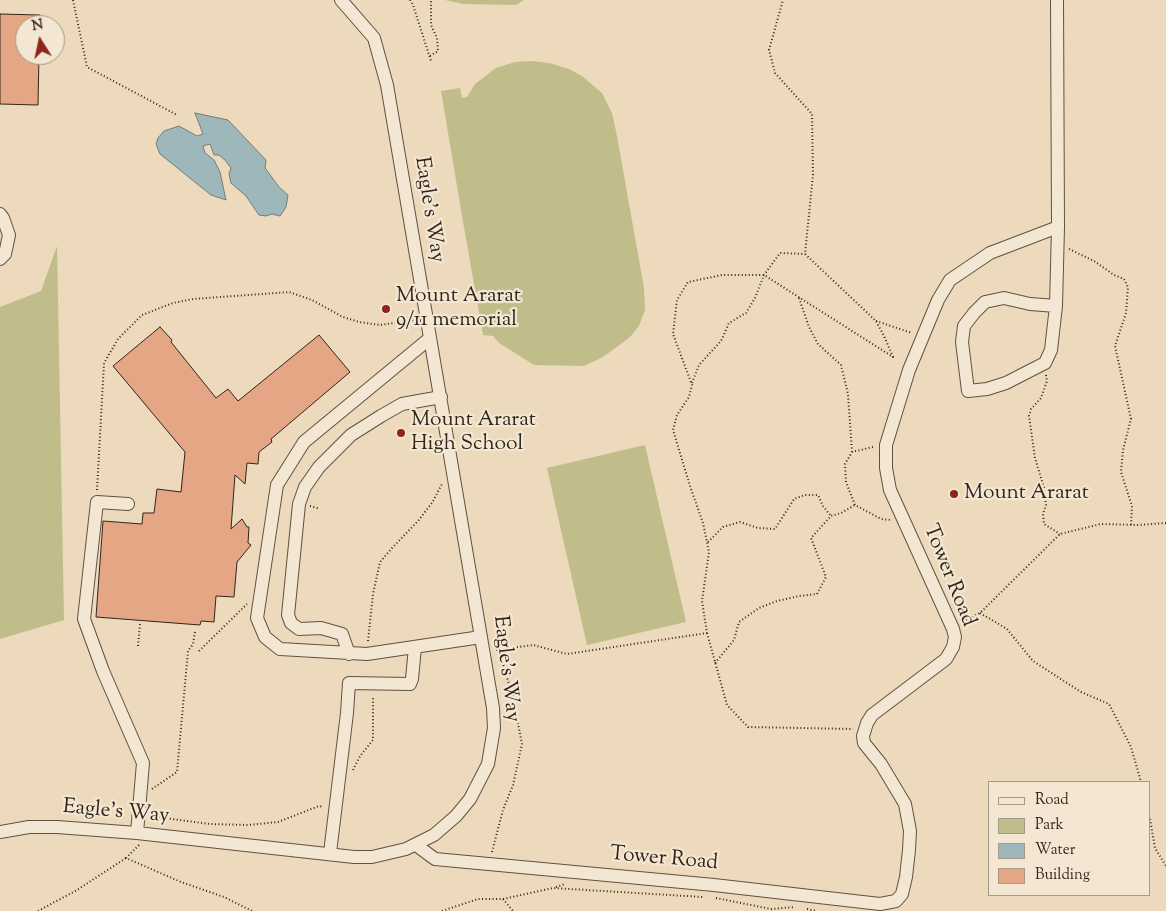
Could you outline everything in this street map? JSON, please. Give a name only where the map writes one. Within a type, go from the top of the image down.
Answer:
[{"type":"street","name":"Eagle's Way","points":[[0,832],[22,828],[57,827],[142,828],[354,857],[372,857],[390,854],[416,845],[434,835],[456,816],[470,799],[488,764],[494,728],[493,708],[387,85],[374,38],[341,0]]},
{"type":"street","points":[[1056,0],[1058,244],[1056,306],[1051,350],[1045,363],[1006,383],[987,389],[968,391],[962,342],[964,326],[974,312],[986,302],[1004,298],[1030,304],[1056,306]]},
{"type":"street","points":[[0,214],[9,235],[5,254],[0,259]]},
{"type":"street","name":"Tower Road","points":[[416,845],[436,859],[714,884],[880,904],[896,901],[902,894],[909,850],[910,831],[905,804],[881,764],[864,743],[863,736],[872,715],[946,658],[953,647],[954,637],[953,629],[890,490],[885,458],[886,445],[909,370],[938,300],[950,280],[990,253],[1058,227]]},
{"type":"street","points":[[429,339],[304,442],[277,485],[257,618],[265,637],[280,649],[367,654],[482,637]]},
{"type":"street","points":[[349,654],[342,634],[321,628],[299,628],[291,623],[288,614],[299,504],[305,487],[319,467],[351,435],[402,404],[441,397]]},
{"type":"street","points":[[128,504],[97,502],[84,619],[103,671],[143,763],[142,828]]},
{"type":"street","points":[[330,853],[348,713],[349,683],[410,684],[415,647]]},
{"type":"path","points":[[73,0],[87,67],[177,115]]},
{"type":"path","points":[[410,0],[431,61]]},
{"type":"path","points":[[430,56],[438,51],[437,38],[431,25],[432,0]]},
{"type":"path","points":[[783,0],[769,50],[775,73],[812,114],[812,175],[805,254]]},
{"type":"path","points":[[1058,244],[1094,261],[1114,275],[1124,279],[1128,288],[1126,313],[1115,346],[1132,419],[1123,450],[1121,472],[1132,506],[1131,525]]},
{"type":"path","points":[[692,385],[673,334],[677,300],[688,282],[722,275],[764,276],[893,357],[884,336],[876,321],[805,254],[780,253],[764,276],[755,298],[746,312],[729,323],[721,341],[700,365],[689,397],[677,415],[673,430],[703,523],[707,543],[708,552],[702,601],[707,633],[727,705],[748,727],[865,730]]},
{"type":"path","points":[[97,502],[98,441],[104,363],[118,339],[142,314],[172,303],[193,299],[289,292],[312,300],[343,317],[358,322],[380,325],[415,320]]},
{"type":"path","points":[[799,298],[809,327],[818,344],[841,365],[848,394],[852,452],[845,464],[846,482],[855,505],[881,519],[904,521]]},
{"type":"path","points":[[876,321],[923,336]]},
{"type":"path","points":[[1045,363],[1047,381],[1041,398],[1031,409],[1029,416],[1035,458],[1044,488],[1046,505],[1043,514],[1044,524],[1060,534]]},
{"type":"path","points":[[852,452],[868,447],[886,445]]},
{"type":"path","points":[[367,654],[373,594],[380,562],[428,509],[445,479]]},
{"type":"path","points":[[707,543],[723,527],[740,522],[758,528],[775,529],[794,499],[805,494],[818,495],[822,506],[831,516]]},
{"type":"path","points":[[715,663],[734,640],[739,622],[759,608],[778,601],[817,594],[826,577],[811,538],[831,516],[855,505]]},
{"type":"path","points":[[953,629],[980,613],[1060,534],[1101,524],[1166,523]]},
{"type":"path","points":[[199,651],[251,600]]},
{"type":"path","points":[[980,613],[1007,629],[1033,662],[1081,692],[1109,704],[1131,747],[1141,781]]},
{"type":"path","points":[[138,646],[140,624]]},
{"type":"path","points":[[151,790],[178,772],[188,651],[193,644],[195,632]]},
{"type":"path","points":[[484,652],[533,645],[567,654],[707,633]]},
{"type":"path","points":[[489,864],[503,810],[513,785],[522,744],[513,698],[499,650]]},
{"type":"path","points":[[352,772],[360,756],[373,740],[374,684]]},
{"type":"path","points":[[38,911],[77,890],[126,858],[142,841],[142,828],[147,816],[210,824],[248,825],[278,822],[319,806],[335,808]]},
{"type":"path","points":[[1151,825],[1155,848],[1166,866]]},
{"type":"path","points":[[126,858],[181,882],[224,897],[252,911]]},
{"type":"path","points":[[442,911],[478,899],[503,899],[553,888],[704,897]]},
{"type":"path","points":[[713,898],[771,909],[798,907]]},
{"type":"path","points":[[503,899],[513,911]]},
{"type":"path","points":[[806,909],[817,911]]},
{"type":"green space","points":[[445,0],[524,0],[516,5],[463,4]]},
{"type":"green space","points":[[515,62],[549,63],[569,69],[582,76],[602,93],[612,113],[644,288],[645,310],[639,326],[630,337],[603,357],[584,366],[534,365],[499,343],[493,336],[483,335],[462,216],[441,91],[460,88],[462,98],[467,97],[475,84],[496,68]]},
{"type":"green space","points":[[57,246],[64,620],[0,639],[0,307],[41,291]]},
{"type":"green space","points":[[645,445],[686,622],[587,645],[547,468]]},
{"type":"water","points":[[195,113],[228,120],[266,160],[265,168],[279,187],[288,195],[286,207],[280,216],[272,214],[266,216],[259,215],[246,196],[231,183],[229,174],[231,168],[219,155],[214,155],[210,144],[203,146],[205,153],[214,160],[220,172],[226,200],[211,195],[160,154],[156,144],[164,131],[179,126],[197,136],[203,134]]},
{"type":"building","points":[[0,14],[40,15],[15,15],[15,65],[39,65],[38,105],[0,104]]},
{"type":"building","points":[[160,327],[216,398],[228,389],[238,401],[319,335],[350,372],[271,439],[272,442],[259,452],[258,464],[247,463],[245,484],[235,475],[231,529],[242,519],[247,527],[249,527],[248,543],[251,545],[237,562],[234,597],[216,596],[214,622],[201,621],[200,625],[96,617],[103,521],[142,524],[143,513],[154,513],[157,489],[181,492],[185,452],[113,366]]},
{"type":"place","name":"Mount Ararat 9/11 memorial","points":[[386,309]]},
{"type":"place","name":"Mount Ararat High School","points":[[401,433]]},
{"type":"place","name":"Mount Ararat","points":[[954,494]]}]
